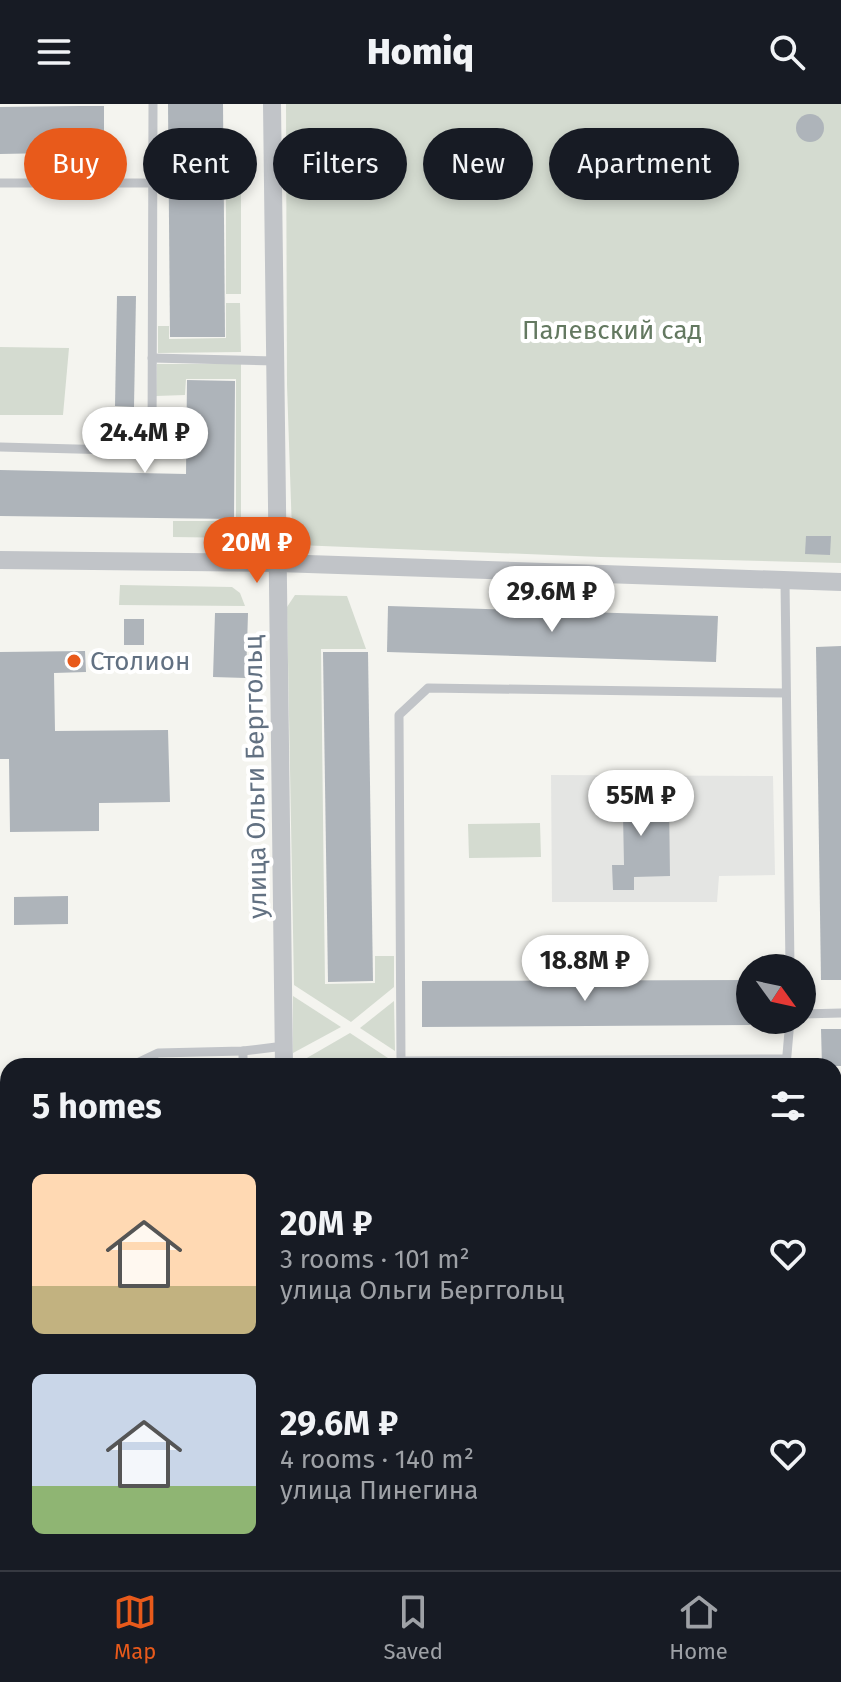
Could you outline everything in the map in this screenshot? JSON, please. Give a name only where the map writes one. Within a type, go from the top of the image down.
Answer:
[{"type":"street","name":"улица Ольги Берггольц","points":[[272,104],[284,1058]]},
{"type":"street","points":[[0,560],[278,563],[841,582]]},
{"type":"lane","points":[[153,104],[153,128]]},
{"type":"lane","points":[[0,183],[143,183]]},
{"type":"lane","points":[[0,447],[152,451],[153,200]]},
{"type":"lane","points":[[152,358],[275,361]]},
{"type":"lane","points":[[785,581],[790,954]]},
{"type":"lane","points":[[401,1058],[399,715],[428,688],[786,693]]},
{"type":"lane","points":[[816,1014],[841,1013]]},
{"type":"lane","points":[[786,1058],[789,1034]]},
{"type":"lane","points":[[148,1058],[158,1053],[243,1051],[284,1046]]},
{"type":"lane","points":[[243,1051],[243,1058]]},
{"type":"shaded area","points":[[551,775],[773,776],[775,875],[719,876],[717,902],[552,902]]},
{"type":"green space","name":"Палевский сад","points":[[286,104],[841,104],[841,563],[297,545],[292,532],[287,385],[286,200],[407,200],[407,128],[286,128]]},
{"type":"green space","points":[[226,200],[241,200],[241,294],[226,294]]},
{"type":"green space","points":[[226,303],[240,303],[241,352],[158,353],[158,326],[169,326],[169,339],[226,338]]},
{"type":"green space","points":[[0,347],[69,348],[63,415],[0,415]]},
{"type":"green space","points":[[157,364],[241,364],[241,538],[173,537],[173,521],[236,521],[236,379],[186,379],[185,395],[156,396]]},
{"type":"green space","points":[[120,585],[232,587],[240,593],[245,606],[119,605]]},
{"type":"green space","points":[[295,595],[347,596],[366,649],[321,649],[325,984],[375,983],[375,956],[394,956],[394,987],[351,1022],[294,985],[287,607]]},
{"type":"green space","points":[[540,823],[541,857],[469,858],[468,824]]},
{"type":"green space","points":[[293,996],[341,1027],[293,1053]]},
{"type":"green space","points":[[394,1001],[395,1051],[360,1028]]},
{"type":"green space","points":[[350,1033],[388,1058],[307,1058]]},
{"type":"building","points":[[168,104],[223,104],[223,128],[168,128]]},
{"type":"building","points":[[104,106],[104,128],[24,128],[24,154],[0,154],[0,107]]},
{"type":"building","points":[[810,114],[820,118],[824,128],[820,138],[810,142],[800,138],[796,128],[800,118]]},
{"type":"building","points":[[169,200],[224,200],[225,337],[170,337]]},
{"type":"building","points":[[117,296],[136,296],[134,407],[115,406]]},
{"type":"building","points":[[187,380],[235,381],[234,519],[0,516],[0,470],[186,474]]},
{"type":"building","points":[[806,536],[831,536],[830,555],[805,554]]},
{"type":"building","points":[[388,606],[718,616],[716,662],[387,652]]},
{"type":"building","points":[[215,613],[248,613],[246,678],[213,677]]},
{"type":"building","points":[[124,619],[144,619],[144,645],[124,645]]},
{"type":"building","points":[[841,646],[841,980],[821,980],[816,647]]},
{"type":"building","points":[[85,651],[86,672],[54,673],[55,731],[168,730],[170,802],[99,803],[99,831],[10,832],[9,759],[0,759],[0,652]]},
{"type":"building","points":[[323,652],[368,652],[373,981],[328,982]]},
{"type":"building","points":[[610,787],[634,787],[634,802],[669,801],[670,876],[634,877],[634,890],[613,890],[612,865],[624,865],[623,814],[610,814]]},
{"type":"building","points":[[68,896],[68,924],[14,925],[14,897]]},
{"type":"building","points":[[736,980],[736,1025],[422,1027],[422,981]]},
{"type":"building","points":[[821,1029],[841,1029],[841,1058],[822,1058]]},
{"type":"place","name":"Столион","points":[[74,661]]}]
